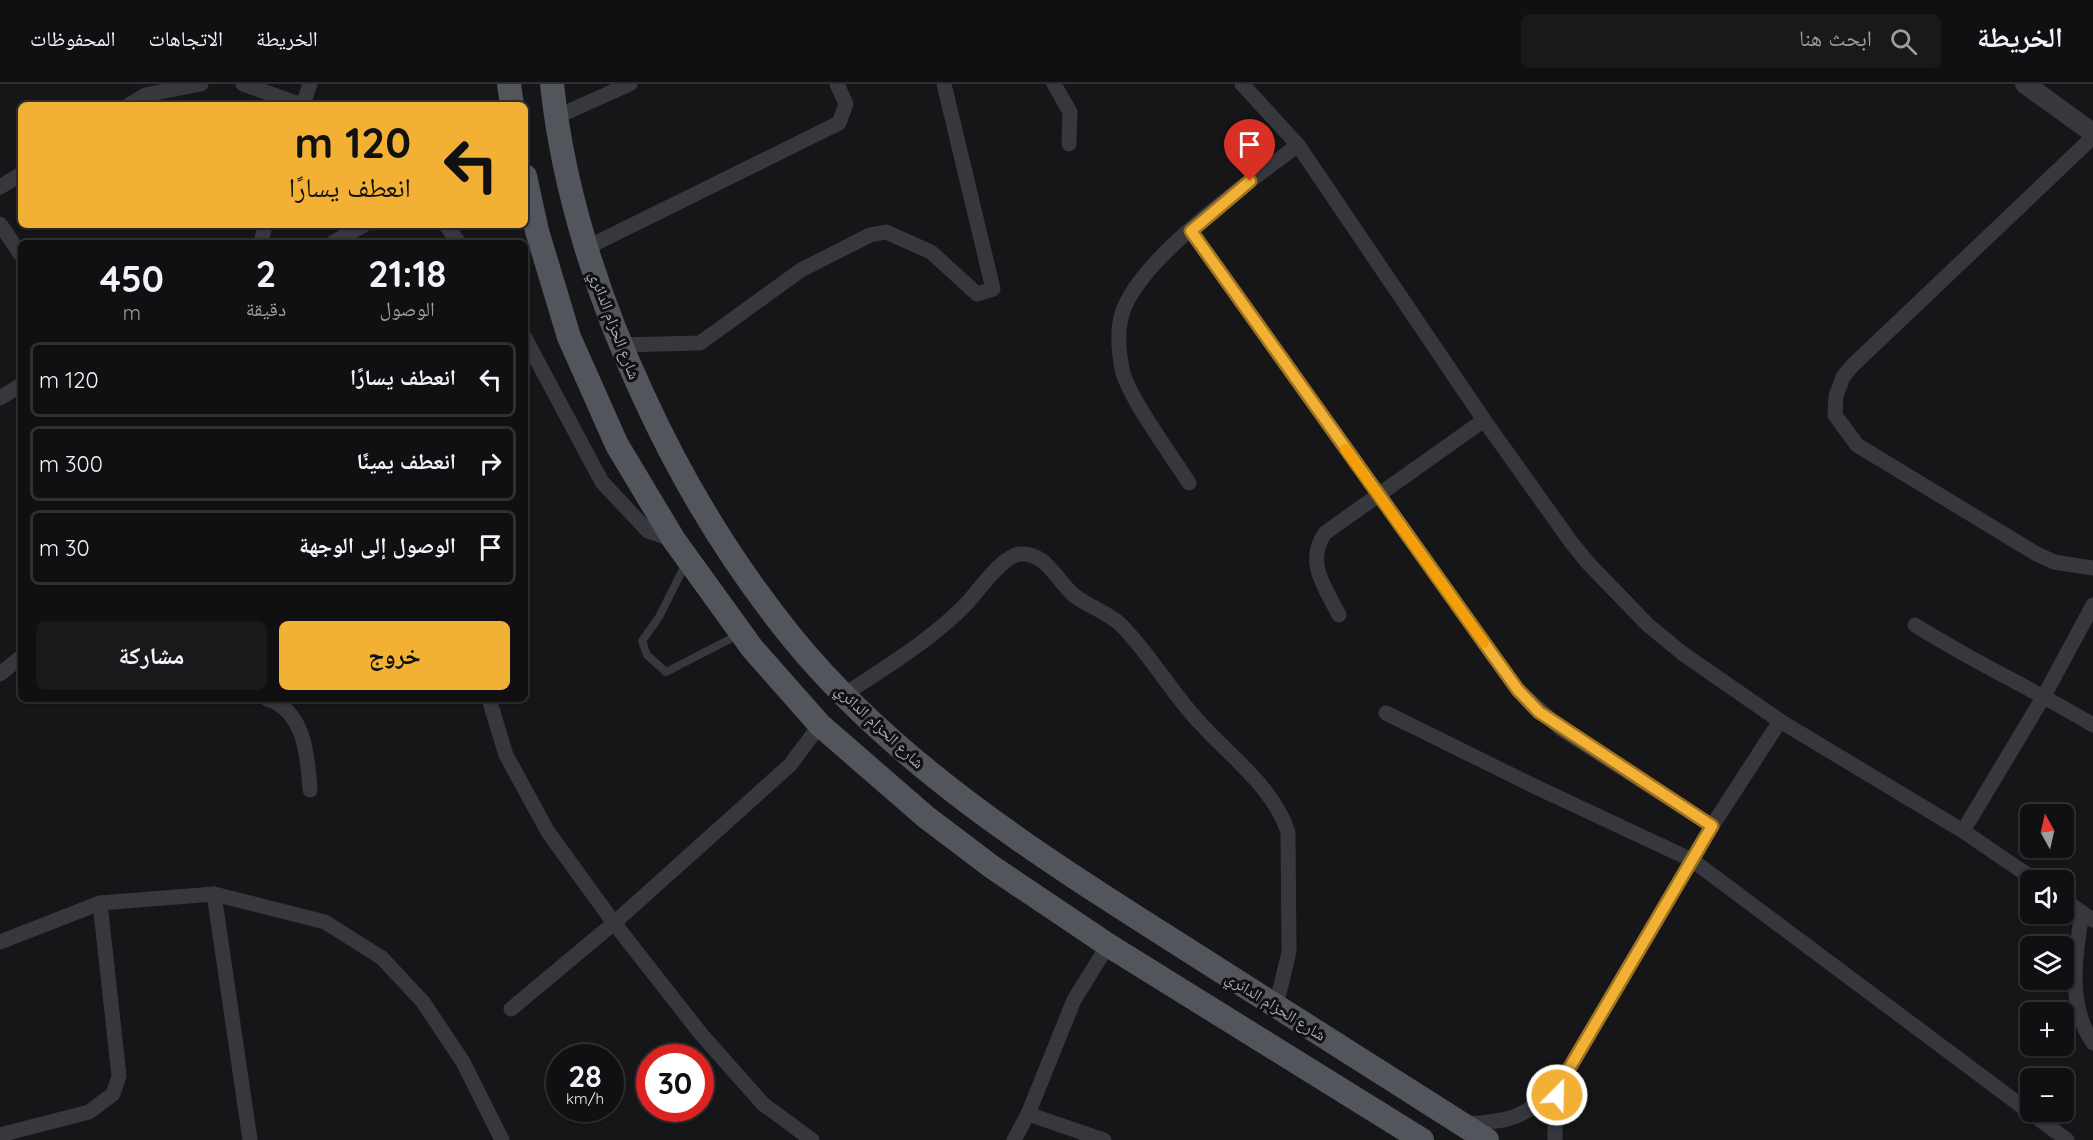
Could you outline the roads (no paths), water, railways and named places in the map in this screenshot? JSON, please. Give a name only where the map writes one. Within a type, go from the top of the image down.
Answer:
[{"type":"main road","points":[[509,84],[512,102]]},
{"type":"main road","name":"شارع الحزام الدائري","points":[[552,84],[555,117],[586,248],[619,345],[693,496],[742,571],[795,641],[844,694],[921,765],[1020,842],[1487,1140]]},
{"type":"main road","points":[[528,190],[537,231],[569,337],[617,445],[681,550],[741,633],[820,725],[926,817],[992,867],[1108,945],[1422,1140]]},
{"type":"street","points":[[134,102],[145,95],[201,84]]},
{"type":"street","points":[[243,84],[294,102]]},
{"type":"street","points":[[303,102],[310,84]]},
{"type":"street","points":[[555,117],[630,84]]},
{"type":"street","points":[[586,248],[839,123],[846,104],[837,84]]},
{"type":"street","points":[[619,345],[700,343],[801,270],[870,235],[886,232],[932,252],[976,294],[993,289],[944,84]]},
{"type":"street","points":[[1054,84],[1070,112],[1069,144]]},
{"type":"street","points":[[1242,84],[1298,145],[1484,420],[1571,542],[1609,586],[1648,625],[1682,653],[1780,721],[1963,831],[2020,870]]},
{"type":"street","points":[[2025,84],[2093,133]]},
{"type":"street","points":[[2093,137],[1853,365],[1843,377],[1836,396],[1835,415],[1857,445],[2025,547],[2054,562],[2093,568]]},
{"type":"street","points":[[1189,483],[1134,395],[1123,371],[1120,347],[1122,315],[1138,282],[1234,193],[1298,145]]},
{"type":"street","points":[[0,187],[18,176]]},
{"type":"street","points":[[0,224],[18,251]]},
{"type":"street","points":[[337,240],[359,228]]},
{"type":"street","points":[[1191,231],[1518,690],[1539,712],[1712,826]]},
{"type":"street","points":[[528,344],[602,482],[648,531],[681,550]]},
{"type":"street","points":[[0,398],[18,387]]},
{"type":"street","points":[[1339,615],[1316,562],[1316,546],[1325,533],[1484,420]]},
{"type":"street","points":[[844,694],[934,634],[964,606],[1004,561],[1018,554],[1034,555],[1048,566],[1073,595],[1121,625],[1201,724],[1244,765],[1282,815],[1288,832],[1289,952],[1276,1006]]},
{"type":"street","points":[[1963,831],[2044,696],[2093,605]]},
{"type":"street","points":[[1915,625],[1962,655],[2044,696],[2093,725]]},
{"type":"street","points":[[1,673],[18,659]]},
{"type":"street","points":[[1,673],[18,674]]},
{"type":"street","points":[[277,702],[299,729],[308,757],[310,790]]},
{"type":"street","points":[[490,702],[506,755],[548,832],[614,923],[701,1034],[763,1104],[812,1140]]},
{"type":"street","points":[[1386,712],[1538,788],[1692,860],[2067,1140]]},
{"type":"street","points":[[1462,1124],[1513,1119],[1538,1104],[1560,1084],[1712,826],[1780,721]]},
{"type":"street","points":[[511,1010],[614,923],[790,765],[820,725]]},
{"type":"street","points":[[214,894],[245,1123],[250,1140]]},
{"type":"street","points":[[0,942],[100,903],[214,894],[325,922],[382,958],[423,1002],[458,1054],[502,1140]]},
{"type":"street","points":[[0,1135],[89,1112],[113,1094],[119,1076],[100,903]]},
{"type":"street","points":[[2074,907],[2088,916],[2075,956],[2074,982],[2082,1020],[2093,1043]]},
{"type":"street","points":[[1014,1140],[1028,1114],[1074,1000],[1108,945]]},
{"type":"street","points":[[1555,1140],[1555,1111],[1560,1084]]},
{"type":"street","points":[[1028,1114],[1104,1140]]},
{"type":"lane","points":[[681,550],[659,617],[642,641],[647,655],[666,672],[741,633]]}]
